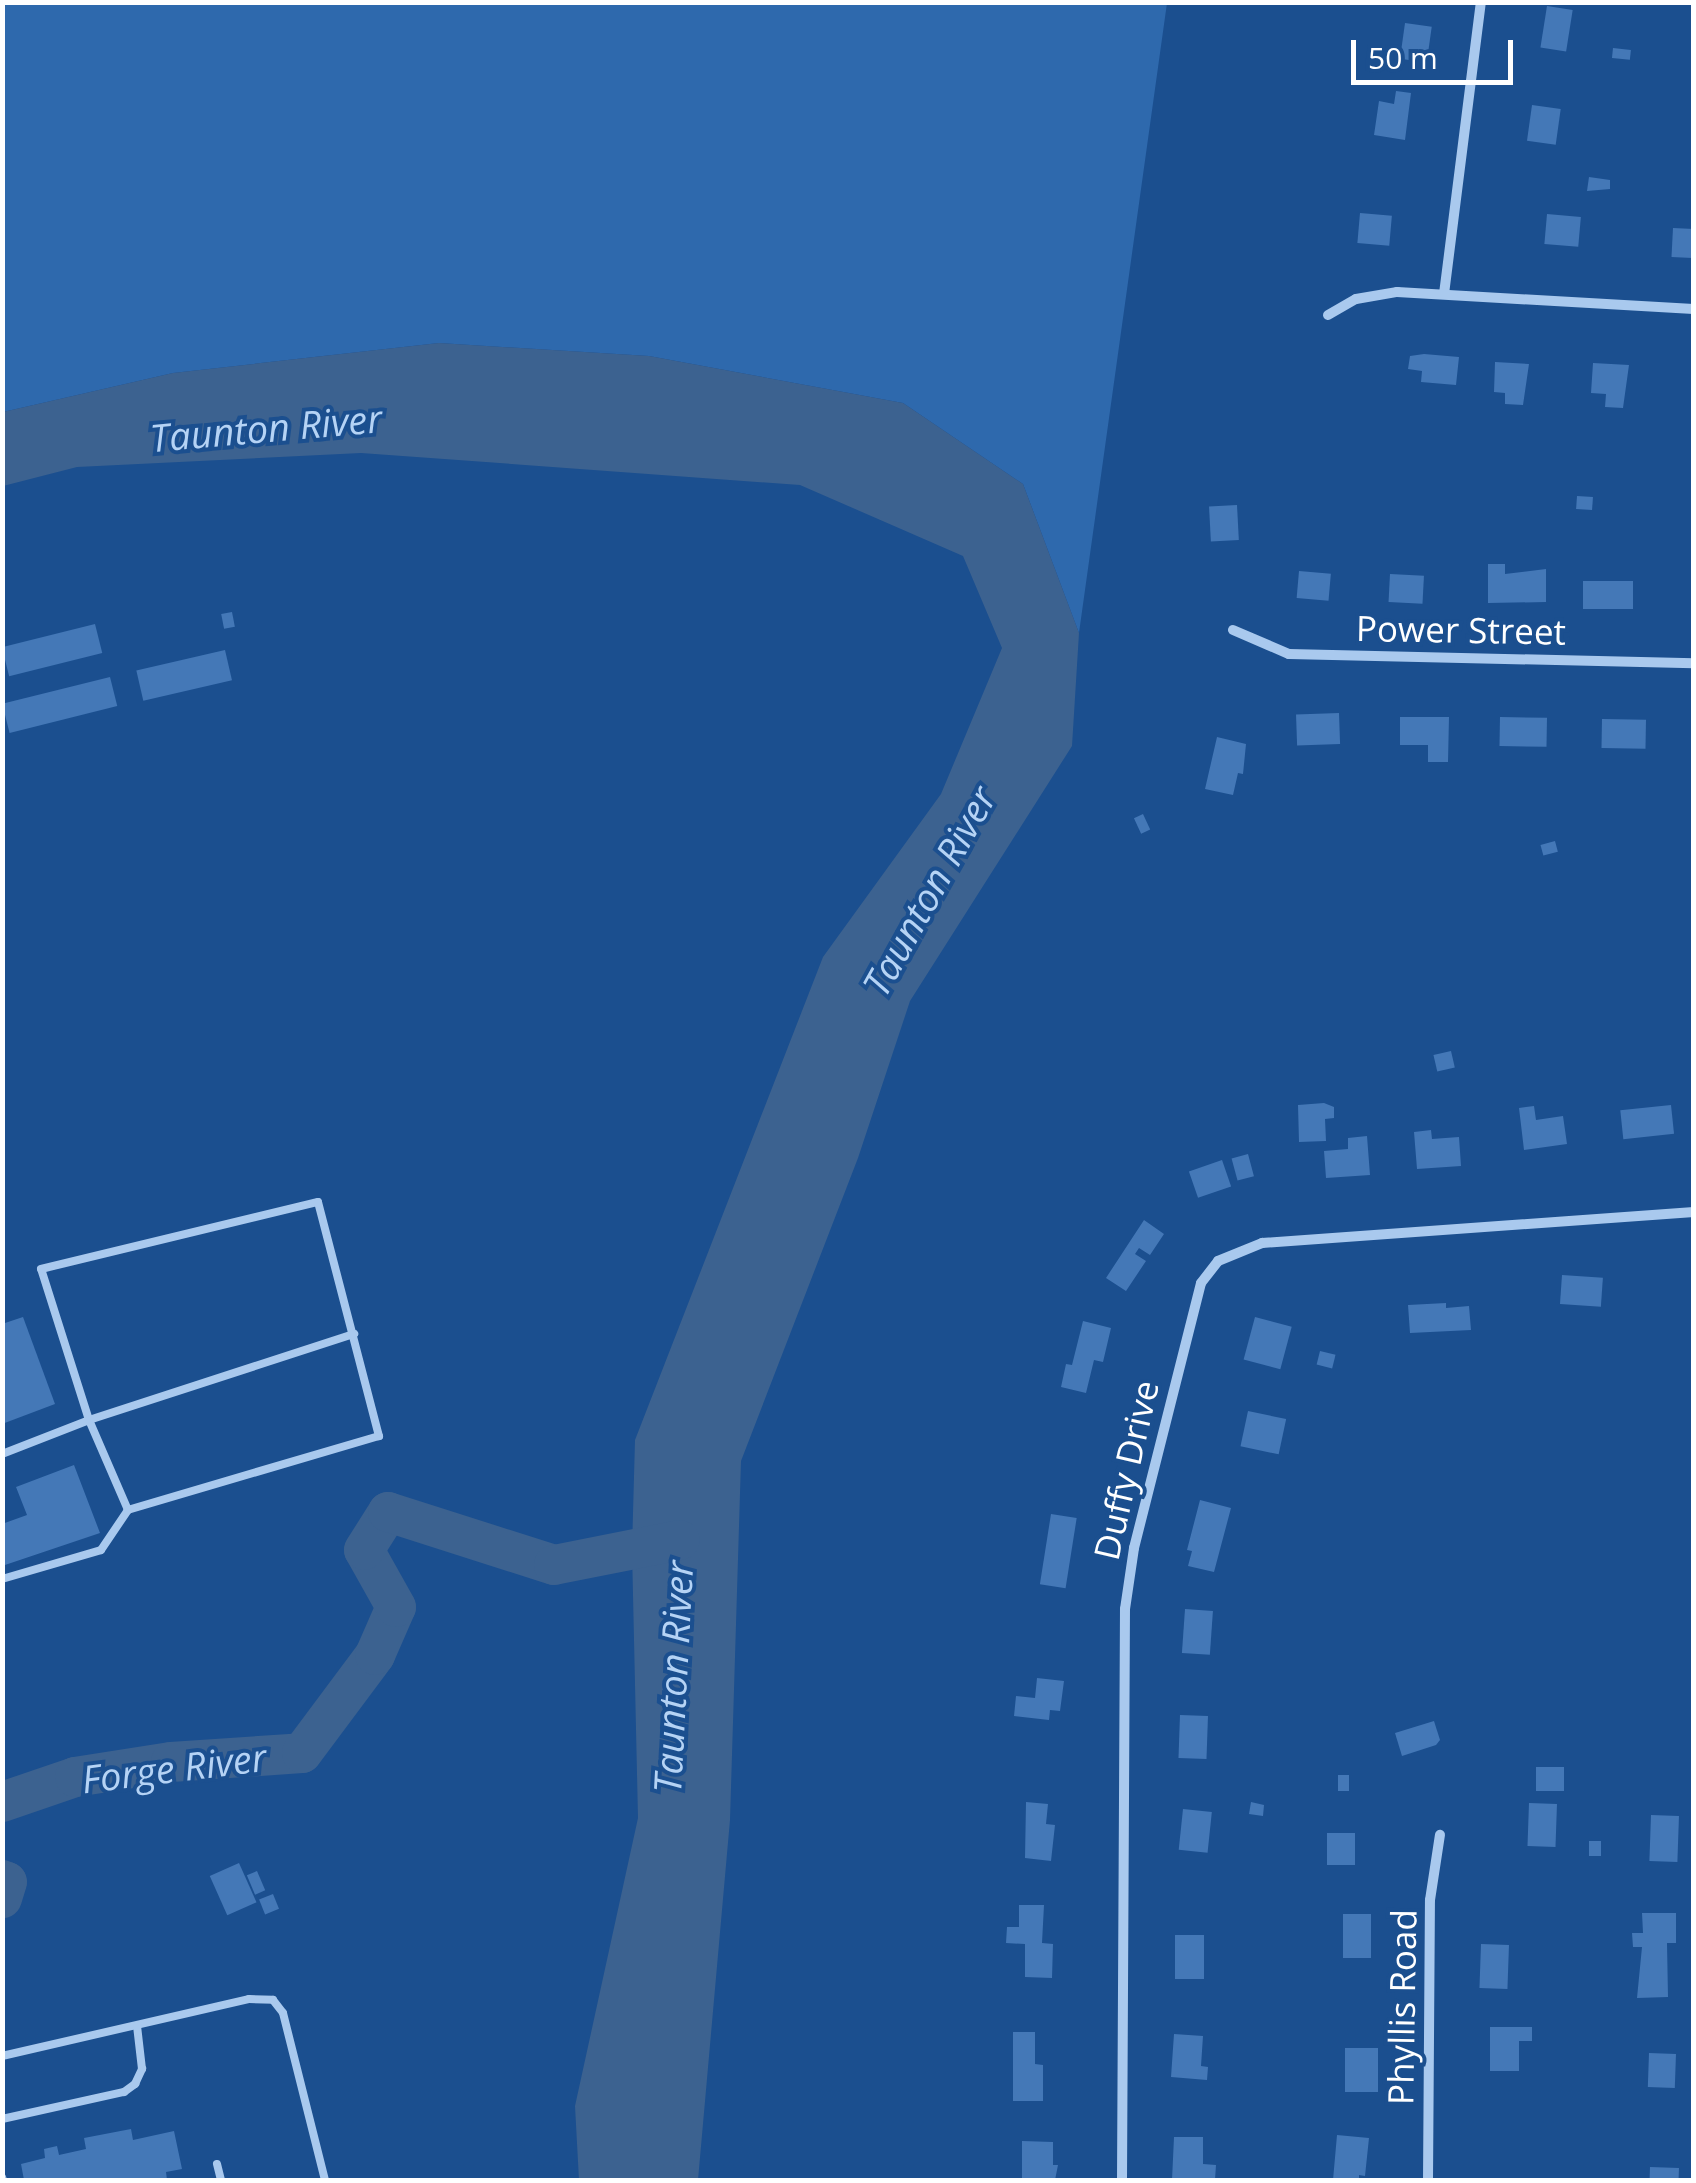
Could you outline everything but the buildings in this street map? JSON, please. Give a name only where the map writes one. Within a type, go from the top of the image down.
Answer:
[{"type":"street","points":[[1444,294],[1482,2]]},
{"type":"street","points":[[1328,315],[1340,306],[1379,293],[1694,309]]},
{"type":"street","name":"Power Street","points":[[1233,630],[1289,654],[1694,663]]},
{"type":"street","name":"Duffy Drive","points":[[1122,2180],[1125,1609],[1134,1548],[1201,1283],[1218,1262],[1262,1243],[1694,1212]]},
{"type":"street","name":"Phyllis Road","points":[[1428,2180],[1430,1900],[1440,1835]]},
{"type":"lane","points":[[2,1579],[102,1550],[128,1510],[379,1436],[318,1202],[41,1269],[89,1420],[128,1510]]},
{"type":"lane","points":[[2,1454],[89,1420],[354,1334]]},
{"type":"lane","points":[[2,2056],[250,1999],[272,2000],[282,2013],[324,2180]]},
{"type":"lane","points":[[2,2119],[124,2092],[135,2084],[142,2069],[137,2026]]},
{"type":"lane","points":[[218,2164],[221,2180]]},
{"type":"shaded area","points":[[2,3],[1167,3],[1079,633],[1023,484],[903,403],[649,356],[439,343],[173,373],[3,412]]},
{"type":"water","name":"Taunton River","points":[[439,343],[649,356],[903,403],[1023,484],[1079,633],[1072,746],[910,1001],[858,1158],[741,1461],[730,1820],[698,2180],[579,2180],[575,2106],[638,1818],[632,1550],[635,1440],[823,957],[941,794],[1002,648],[963,556],[800,485],[361,453],[77,467],[3,486],[3,412],[173,373]]},
{"type":"waterway","name":"Forge River","points":[[2,1802],[75,1777],[171,1762],[302,1753],[375,1655],[396,1607],[364,1550],[388,1512],[554,1565],[680,1540]]},
{"type":"waterway","name":"Forge River","points":[[2,1880],[7,1882],[2,1898]]}]
